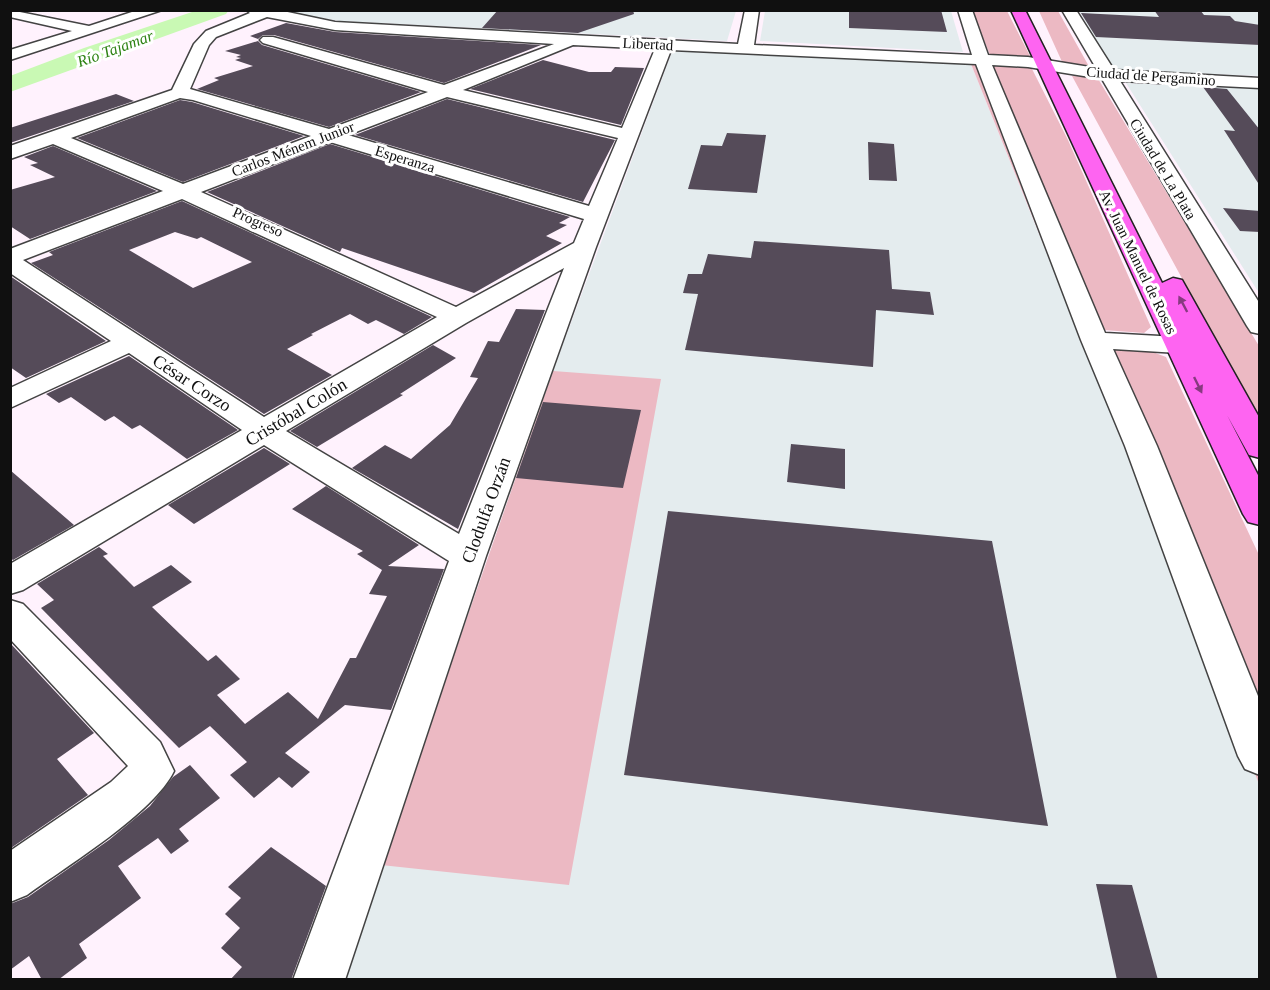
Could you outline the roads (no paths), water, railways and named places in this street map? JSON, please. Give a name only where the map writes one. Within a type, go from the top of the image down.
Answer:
[{"type":"main road","name":"Av. Juan Manuel de Rosas","points":[[1018,10],[1051,65],[1260,448]]},
{"type":"main road","name":"Av. Juan Manuel de Rosas","points":[[1034,10],[1051,65],[1178,345],[1260,514]]},
{"type":"street","points":[[10,23],[55,10]]},
{"type":"street","points":[[10,55],[155,10]]},
{"type":"street","points":[[744,49],[752,10]]},
{"type":"street","points":[[965,10],[982,60],[1095,340],[1141,446],[1260,756]]},
{"type":"street","name":"Ciudad de La Plata","points":[[1069,10],[1106,75],[1260,326]]},
{"type":"street","points":[[10,12],[89,30]]},
{"type":"street","points":[[10,153],[179,93],[202,44],[211,34],[259,12]]},
{"type":"street","name":"Libertad","points":[[259,12],[318,24],[576,41],[1051,65]]},
{"type":"street","points":[[318,24],[268,40],[445,91],[629,135]]},
{"type":"street","name":"Carlos Ménem Junior","points":[[10,257],[576,41]]},
{"type":"street","name":"Clodulfa Orzán","points":[[319,980],[468,556],[596,215],[665,45]]},
{"type":"street","name":"Ciudad de Pergamino","points":[[1051,65],[1106,75],[1260,83]]},
{"type":"street","name":"Esperanza","points":[[179,93],[195,95],[596,215]]},
{"type":"street","name":"Progreso","points":[[54,138],[185,190],[310,246],[457,317]]},
{"type":"street","name":"Cristóbal Colón","points":[[10,580],[457,317],[558,259],[584,247]]},
{"type":"street","name":"César Corzo","points":[[10,262],[264,431],[468,556]]},
{"type":"street","points":[[1095,340],[1178,345]]},
{"type":"street","points":[[10,399],[129,343]]},
{"type":"street","points":[[10,614],[145,755],[152,771],[127,796],[10,879]]},
{"type":"waterway","name":"Río Tajamar","points":[[10,85],[92,53],[219,10]]}]
